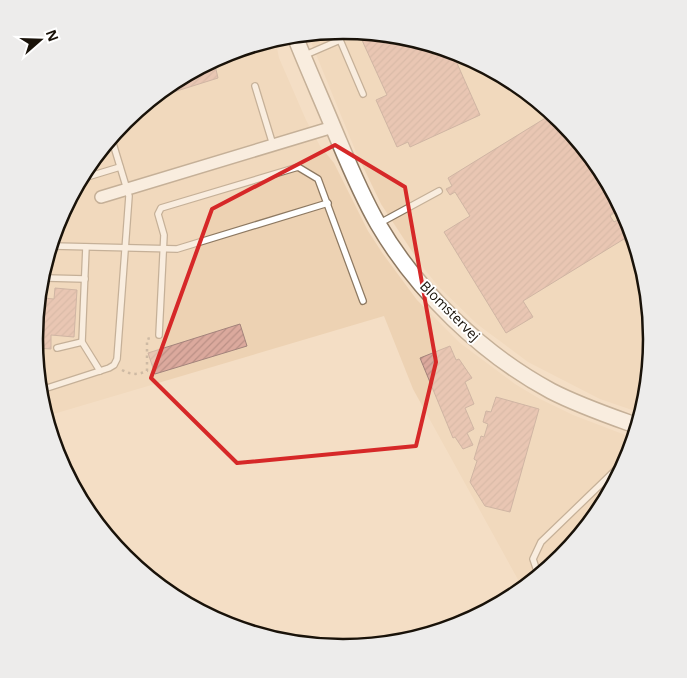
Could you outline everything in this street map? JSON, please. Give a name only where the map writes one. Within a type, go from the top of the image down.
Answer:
[{"type":"street","name":"Blomstervej","points":[[297,42],[352,170],[378,224],[411,273],[431,296],[470,334],[498,356],[551,391],[596,411],[632,424]]},
{"type":"street","points":[[102,196],[333,127]]},
{"type":"lane","points":[[303,56],[340,40],[364,94]]},
{"type":"lane","points":[[255,86],[273,145]]},
{"type":"lane","points":[[47,388],[100,371],[114,365],[117,359],[129,196],[114,146]]},
{"type":"lane","points":[[92,176],[120,167]]},
{"type":"lane","points":[[159,335],[164,250],[164,235],[158,214],[161,208],[298,167],[318,179],[363,301]]},
{"type":"lane","points":[[378,224],[439,191]]},
{"type":"lane","points":[[58,246],[177,249],[328,203]]},
{"type":"lane","points":[[86,247],[82,342],[100,371]]},
{"type":"lane","points":[[49,278],[84,280]]},
{"type":"lane","points":[[57,348],[82,342]]},
{"type":"lane","points":[[536,569],[533,559],[540,542],[613,473]]},
{"type":"path","points":[[130,374],[141,374],[147,371],[147,339],[159,335]]},
{"type":"highlighted area","points":[[335,145],[405,187],[436,362],[416,446],[237,463],[151,378],[212,209]]},
{"type":"shaded area","points":[[363,39],[421,49],[458,62],[494,79],[541,113],[569,141],[593,172],[613,206],[628,242],[638,280],[644,339],[641,378],[635,411],[600,399],[528,362],[477,324],[439,287],[421,265],[381,204],[356,152],[310,40]]},
{"type":"shaded area","points":[[277,47],[279,58],[306,120],[320,146],[334,163],[368,231],[417,300],[460,343],[515,384],[573,415],[628,436],[604,489],[582,522],[556,551],[519,582],[413,389],[384,316],[52,414],[44,359],[43,339],[46,300],[53,261],[59,242],[83,189],[105,156],[131,127],[177,89],[193,79],[229,62]]},
{"type":"building","points":[[361,39],[383,41],[421,49],[456,61],[480,115],[410,147],[408,142],[397,147],[376,100],[387,95]]},
{"type":"building","points":[[216,68],[218,78],[173,92],[193,79]]},
{"type":"building","points":[[546,118],[582,156],[604,189],[615,212],[610,216],[614,222],[619,219],[632,253],[624,239],[523,301],[533,317],[506,333],[444,232],[470,216],[455,192],[450,195],[446,189],[452,186],[448,178]]},
{"type":"building","points":[[55,288],[77,290],[74,337],[51,335],[51,349],[43,348],[46,298],[54,299]]},
{"type":"building","points":[[240,324],[247,346],[155,374],[148,353]]},
{"type":"building","points":[[450,346],[456,360],[459,359],[472,378],[465,382],[474,404],[465,408],[474,429],[467,433],[473,445],[463,449],[455,437],[453,438],[420,358]]},
{"type":"building","points":[[496,397],[539,409],[510,512],[485,506],[470,482],[477,461],[474,459],[481,436],[484,437],[488,424],[483,422],[486,411],[491,412]]}]
